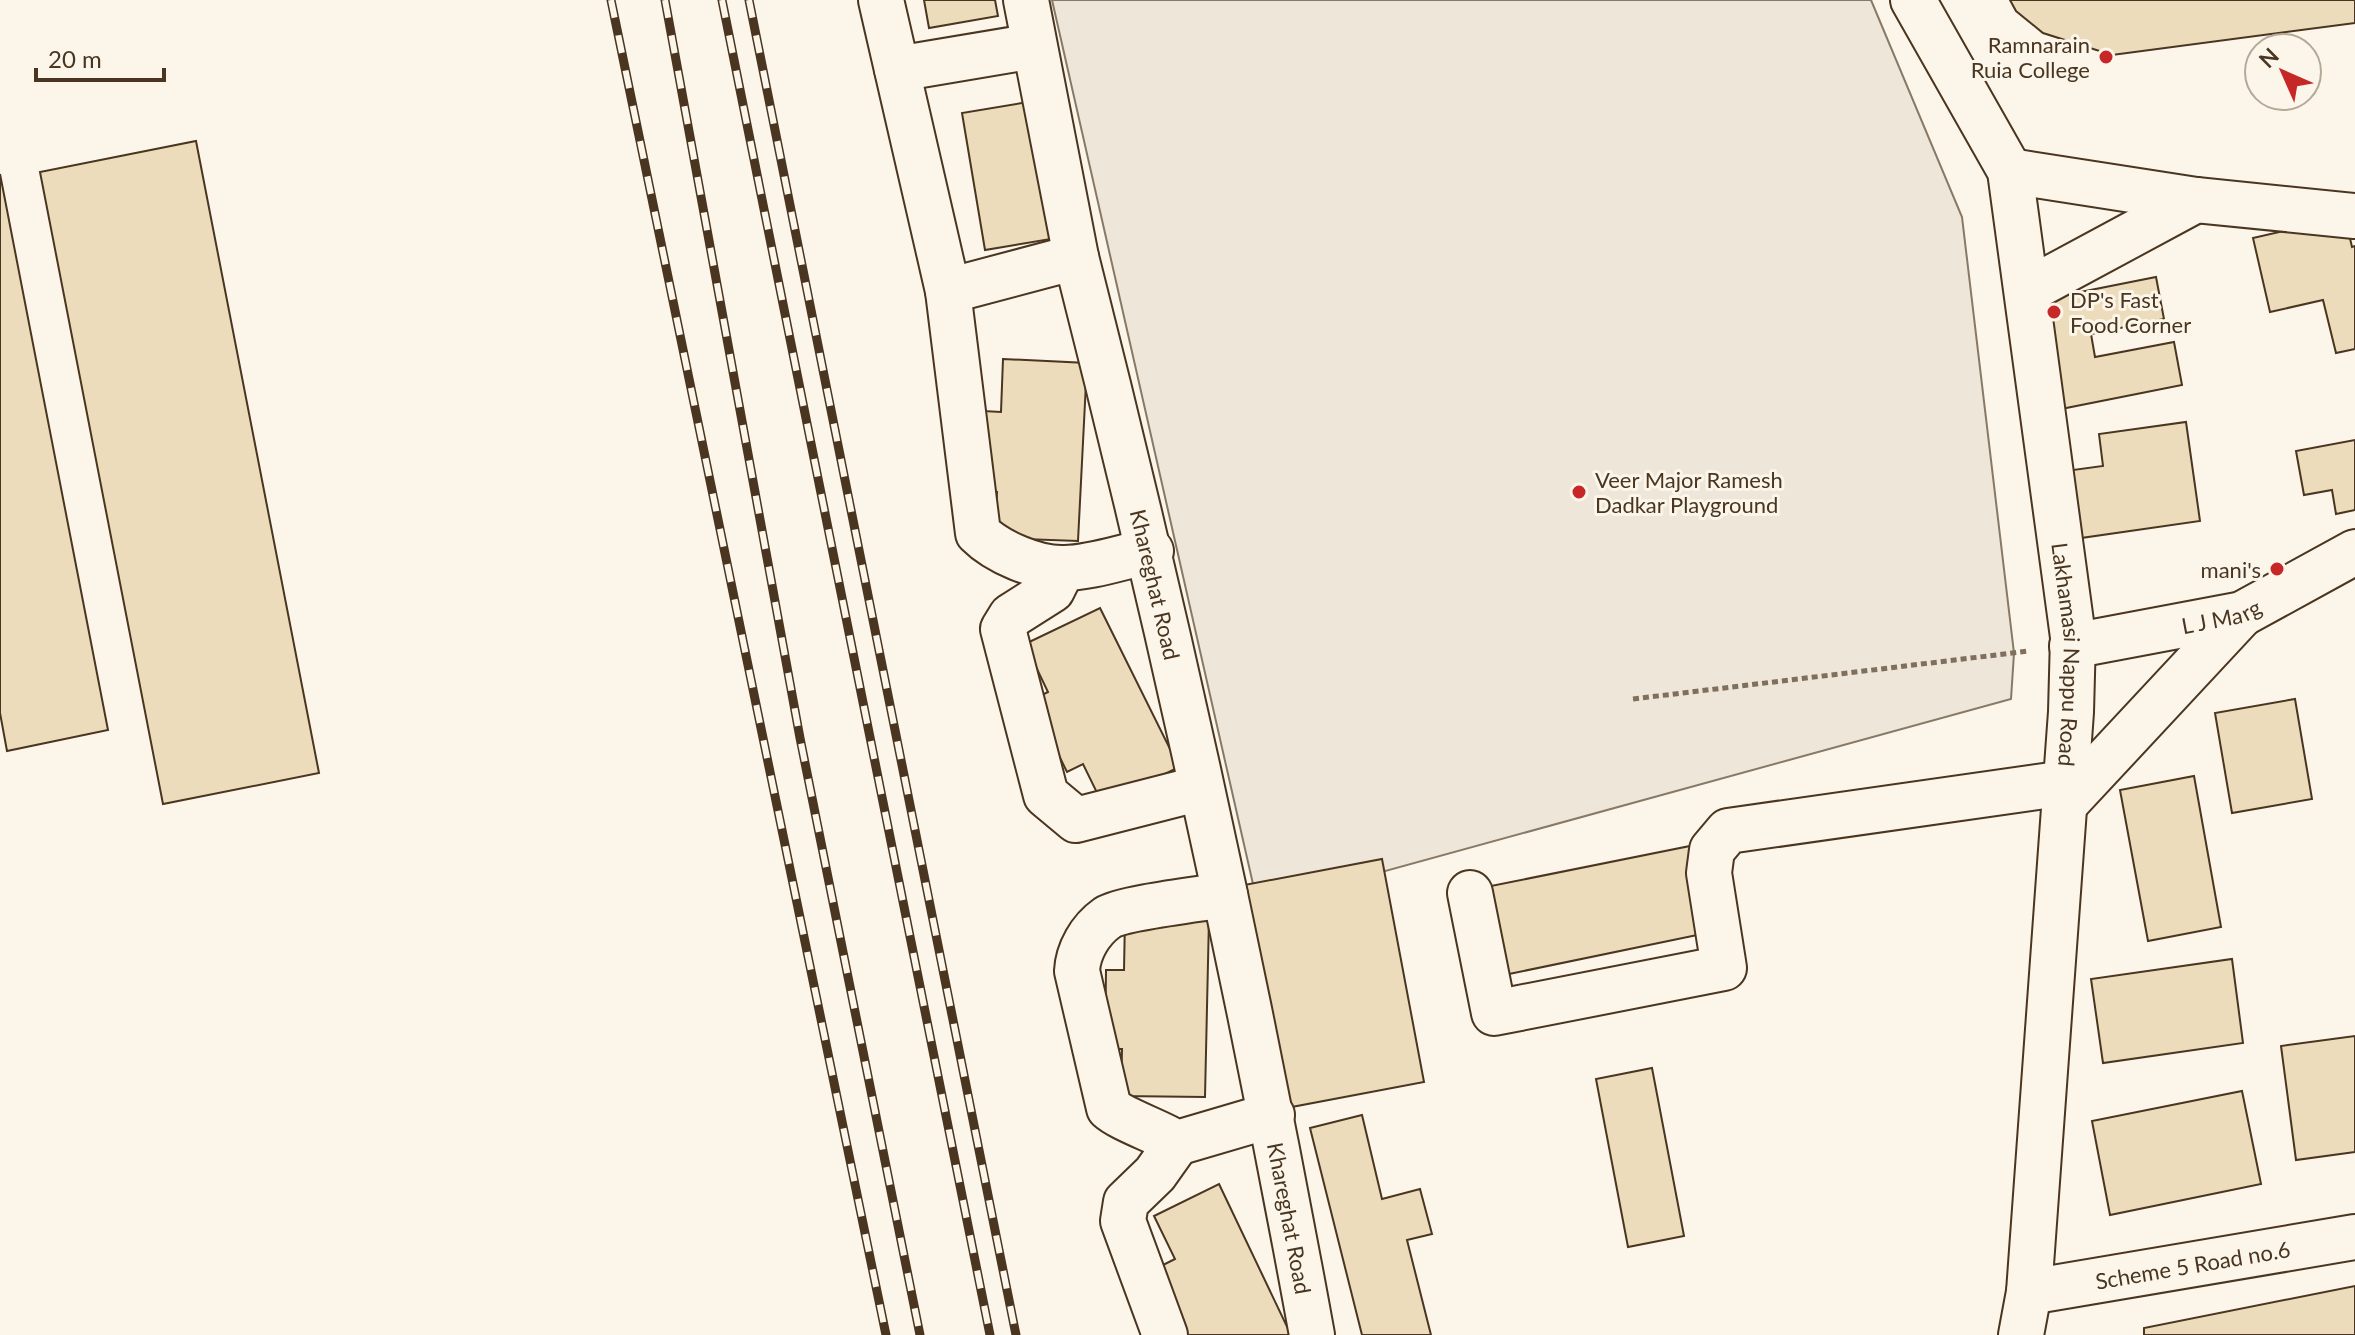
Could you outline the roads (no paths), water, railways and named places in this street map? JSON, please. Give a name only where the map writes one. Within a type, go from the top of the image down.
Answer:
[{"type":"street","points":[[881,0],[948,291],[978,533],[989,544],[1025,559],[1063,568],[1151,551]]},
{"type":"street","name":"Khareghat Road","points":[[1026,0],[1076,257],[1151,551],[1225,895],[1272,1115],[1312,1335]]},
{"type":"street","name":"Lakhamasi Nappu Road","points":[[1913,0],[2010,171],[2072,646],[2065,794],[2029,1292],[2021,1335]]},
{"type":"street","points":[[897,69],[1034,46]]},
{"type":"street","points":[[2010,171],[2196,200],[2355,216]]},
{"type":"street","points":[[2027,291],[2196,200]]},
{"type":"street","points":[[948,291],[1076,257]]},
{"type":"street","name":"L J Marg","points":[[2072,646],[2242,614],[2355,552]]},
{"type":"street","points":[[1063,568],[1052,590],[1011,616],[1003,629],[1046,795],[1076,820],[1201,788]]},
{"type":"street","points":[[1470,893],[1494,1013],[1724,968],[1709,873],[1712,850],[1728,831],[2065,794],[2242,614]]},
{"type":"street","points":[[1177,1143],[1142,1123],[1118,1117],[1109,1108],[1077,971],[1077,959],[1088,936],[1109,916],[1225,895]]},
{"type":"street","points":[[1165,1335],[1123,1221],[1126,1202],[1155,1174],[1177,1143],[1272,1115]]},
{"type":"street","name":"Scheme 5 Road no.6","points":[[2029,1292],[2355,1237]]},
{"type":"railway","points":[[611,0],[886,1335]]},
{"type":"railway","points":[[665,0],[800,738],[920,1335]]},
{"type":"railway","points":[[722,0],[990,1335]]},
{"type":"railway","points":[[749,0],[1016,1335]]},
{"type":"place","name":"Ramnarain Ruia College","points":[[2106,57]]},
{"type":"place","name":"DP's Fast Food Corner","points":[[2054,312]]},
{"type":"place","name":"Veer Major Ramesh Dadkar Playground","points":[[1579,492]]},
{"type":"place","name":"mani's","points":[[2277,569]]}]
